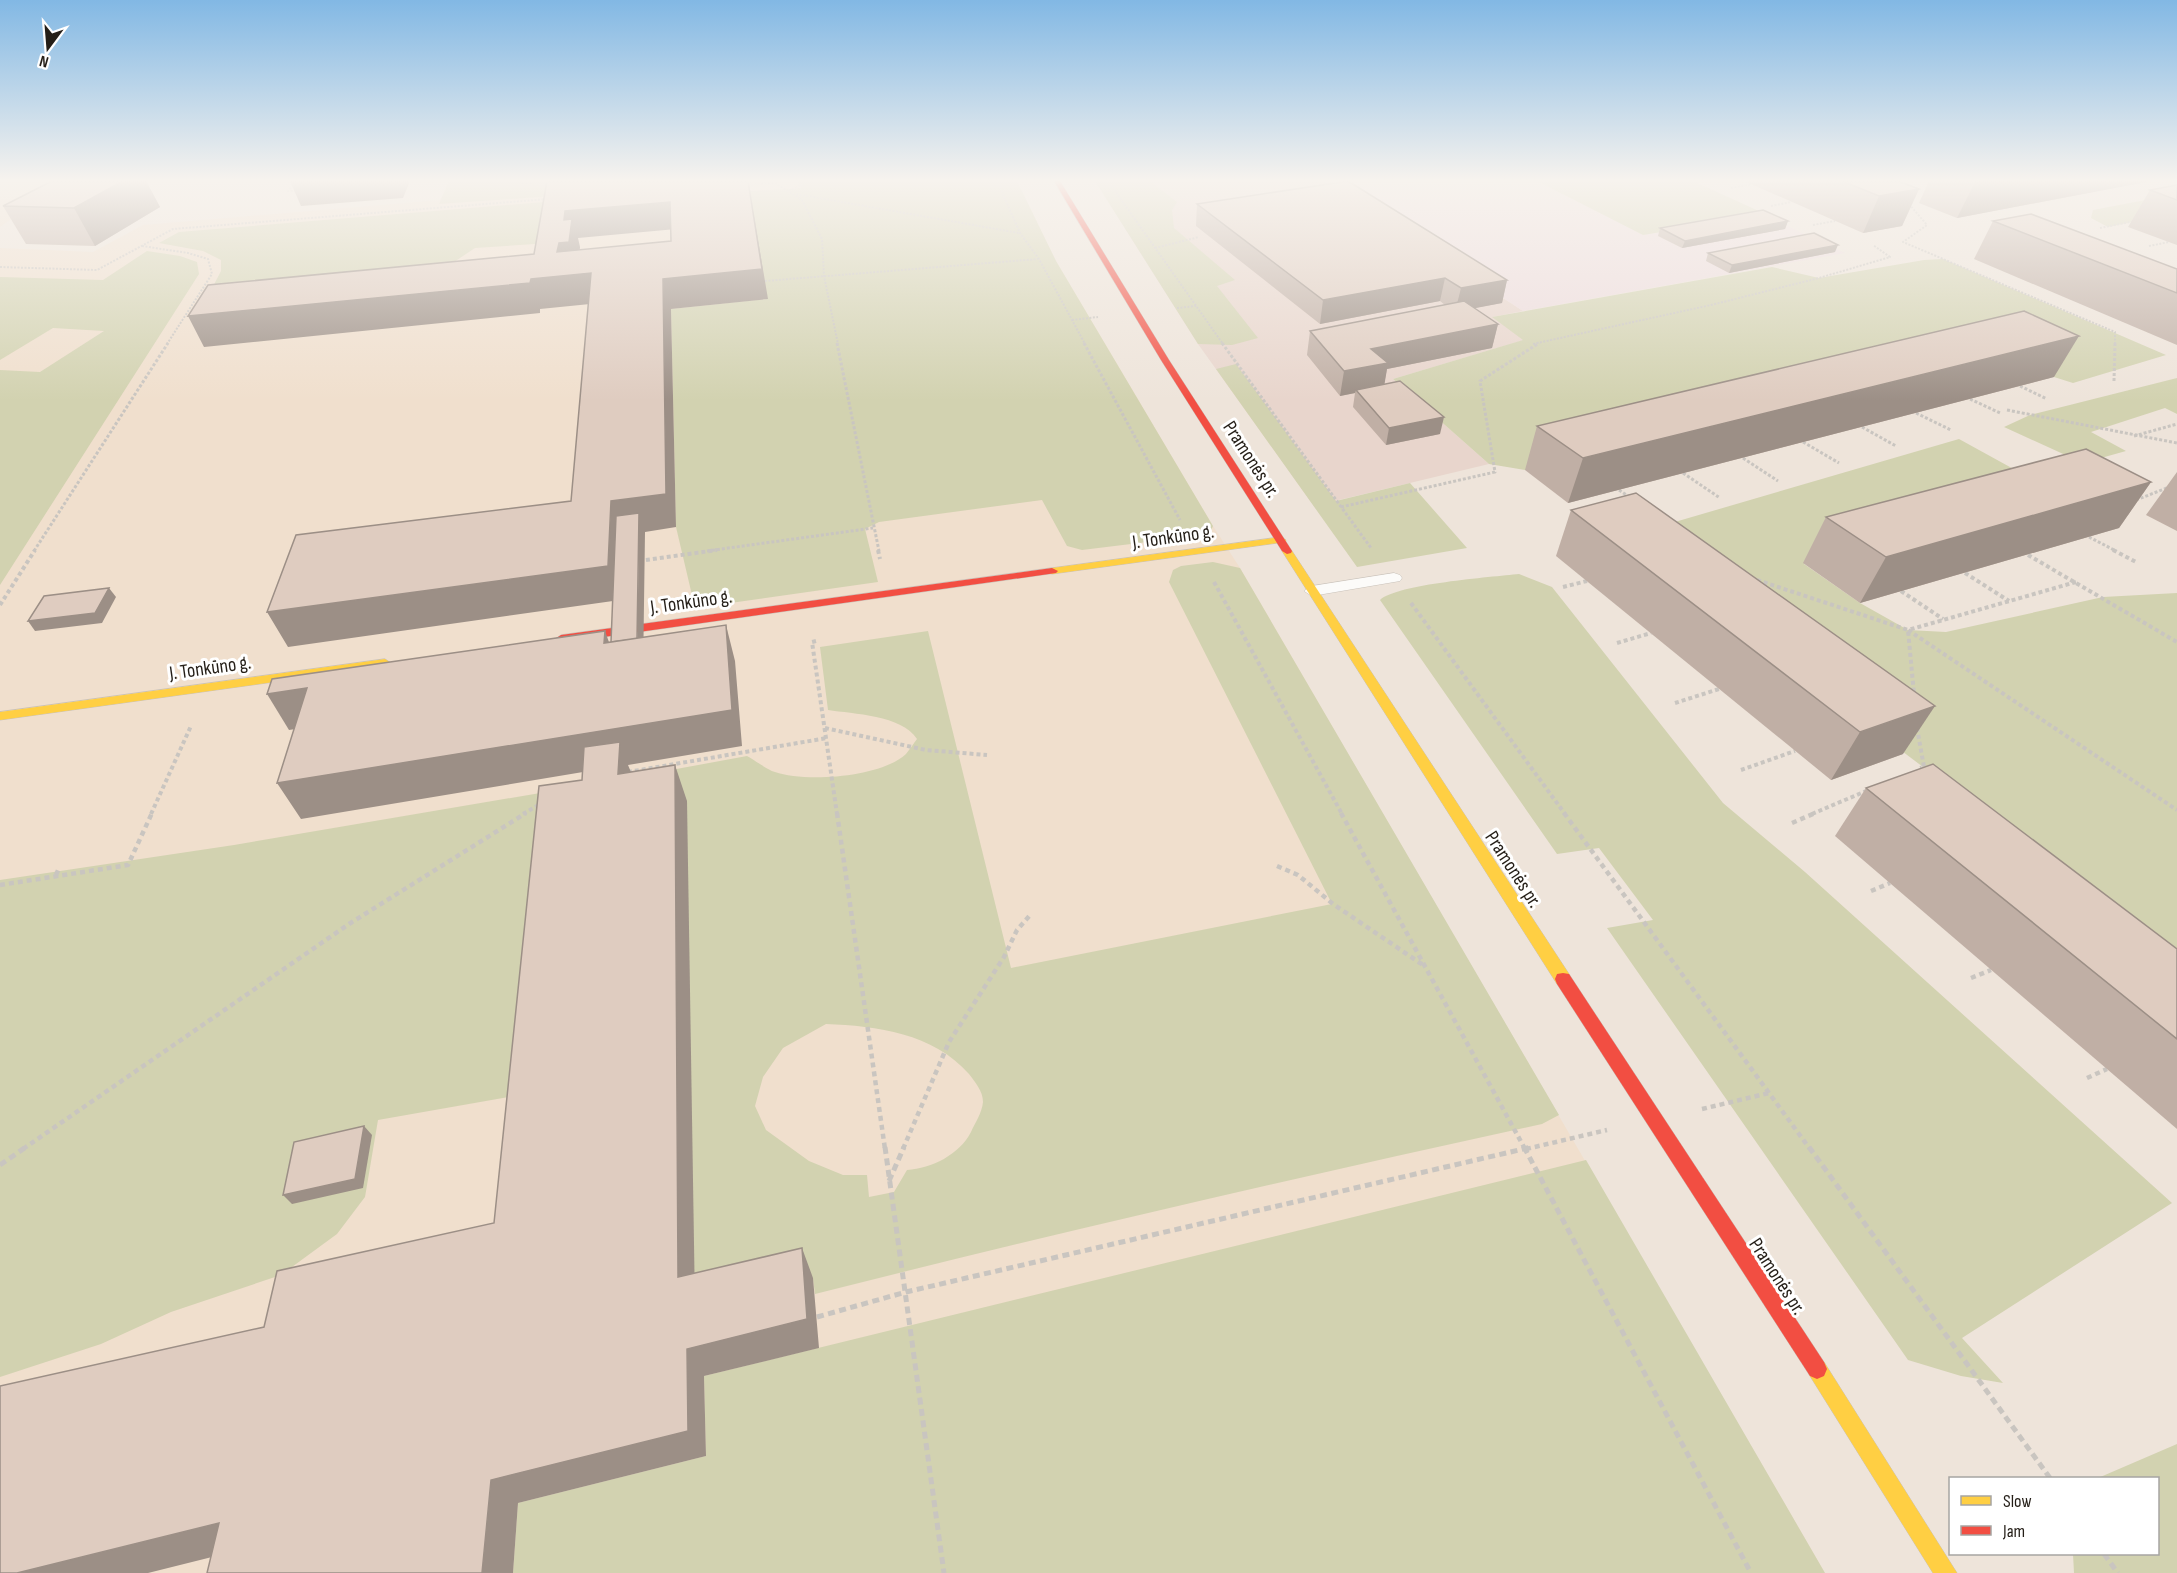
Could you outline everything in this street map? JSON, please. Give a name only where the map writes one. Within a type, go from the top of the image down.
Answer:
[{"type":"main road","name":"Pramonės pr.","points":[[1101,254],[1165,360],[1312,591],[1911,1515],[1946,1573]]},
{"type":"main road","name":"J. Tonkūno g.","points":[[548,641],[1281,540]]},
{"type":"main road","name":"J. Tonkūno g.","points":[[0,716],[398,661]]},
{"type":"lane","points":[[1312,591],[1394,578]]},
{"type":"path","points":[[0,267],[97,270],[125,254]]},
{"type":"path","points":[[0,605],[212,274],[208,259],[193,254]]},
{"type":"path","points":[[823,254],[824,276],[887,594]]},
{"type":"path","points":[[1036,254],[1525,1149],[1751,1573]]},
{"type":"path","points":[[1160,254],[1341,507],[2049,1477]]},
{"type":"path","points":[[1341,507],[1495,472],[1480,381],[1534,344],[1711,305],[1819,278],[1890,257],[1886,254]]},
{"type":"path","points":[[1932,254],[2115,332],[2114,381]]},
{"type":"path","points":[[765,281],[1039,259]]},
{"type":"path","points":[[2020,386],[2047,399]]},
{"type":"path","points":[[1970,399],[2000,412]]},
{"type":"path","points":[[2007,410],[2177,443]]},
{"type":"path","points":[[1916,413],[1951,430]]},
{"type":"path","points":[[2132,436],[2177,424]]},
{"type":"path","points":[[1862,427],[1896,446]]},
{"type":"path","points":[[1803,442],[1839,463]]},
{"type":"path","points":[[1743,458],[1778,481]]},
{"type":"path","points":[[1683,473],[1720,498]]},
{"type":"path","points":[[2135,500],[2177,484]]},
{"type":"path","points":[[1619,490],[1637,503]]},
{"type":"path","points":[[630,562],[873,528]]},
{"type":"path","points":[[2089,537],[2136,562]]},
{"type":"path","points":[[2028,555],[2177,642]]},
{"type":"path","points":[[1965,573],[2009,601]]},
{"type":"path","points":[[1751,578],[1908,630],[2177,810]]},
{"type":"path","points":[[1563,587],[1587,581]]},
{"type":"path","points":[[1908,630],[2076,582]]},
{"type":"path","points":[[1901,591],[1944,620]]},
{"type":"path","points":[[1908,630],[1915,705]]},
{"type":"path","points":[[1617,643],[1651,633]]},
{"type":"path","points":[[824,640],[812,642],[906,1292],[944,1573]]},
{"type":"path","points":[[0,885],[128,865],[209,687]]},
{"type":"path","points":[[1676,703],[1719,689]]},
{"type":"path","points":[[1914,771],[1924,767],[1917,726]]},
{"type":"path","points":[[825,728],[881,743],[958,755],[987,755]]},
{"type":"path","points":[[622,773],[827,738]]},
{"type":"path","points":[[1741,770],[1795,751]]},
{"type":"path","points":[[1792,823],[1869,790]]},
{"type":"path","points":[[0,1165],[349,924],[547,800]]},
{"type":"path","points":[[1277,866],[1298,875],[1333,904],[1424,965]]},
{"type":"path","points":[[55,876],[59,868]]},
{"type":"path","points":[[1871,891],[1890,883]]},
{"type":"path","points":[[889,1182],[949,1042],[1004,957],[1017,930],[1031,914]]},
{"type":"path","points":[[1971,978],[1991,970]]},
{"type":"path","points":[[2087,1078],[2107,1069]]},
{"type":"path","points":[[816,1317],[906,1292],[1769,1094]]},
{"type":"path","points":[[2105,1555],[2118,1573]]},
{"type":"shaded area","points":[[0,254],[1053,254],[1240,568],[1825,1573],[0,1573]]},
{"type":"shaded area","points":[[1141,254],[1436,254],[1523,311],[1493,317],[1524,340],[1393,379],[1489,464],[1314,506],[1198,344]]},
{"type":"shaded area","points":[[1436,254],[1837,254],[1523,311]]},
{"type":"green space","points":[[142,254],[180,256],[197,262],[199,274],[0,585],[0,370],[40,372],[104,331],[53,328],[0,360],[0,277],[103,280]]},
{"type":"green space","points":[[210,254],[465,254],[427,280],[208,296],[221,271],[221,260]]},
{"type":"green space","points":[[732,254],[1053,254],[1213,526],[1209,535],[1200,539],[1180,538],[1082,550],[1067,546],[1042,500],[879,522],[865,529],[878,582],[695,608],[676,527],[671,309],[767,299]]},
{"type":"green space","points":[[1141,254],[1205,254],[1235,280],[1217,286],[1258,338],[1232,345],[1198,344]]},
{"type":"green space","points":[[1943,259],[2166,355],[2073,383],[2054,377],[2001,352],[1525,470],[1489,464],[1393,379],[1523,340],[1492,317],[1772,267],[1819,278],[1924,260]]},
{"type":"green space","points":[[1236,364],[1336,501],[1410,483],[1467,548],[1357,567],[1216,369]]},
{"type":"green space","points":[[2177,378],[2177,414],[2165,408],[2091,432],[2126,451],[2083,463],[2004,427],[2030,415]]},
{"type":"green space","points":[[1959,439],[2057,493],[1804,564],[1860,603],[1908,630],[1946,632],[2103,597],[2177,593],[2177,1035],[1972,804],[1620,538]]},
{"type":"green space","points":[[1213,562],[1240,568],[1559,1115],[1542,1124],[1178,1206],[815,1294],[813,1279],[695,1306],[633,777],[747,756],[775,772],[805,777],[862,773],[895,762],[906,754],[917,739],[910,731],[889,720],[828,710],[820,647],[928,631],[1011,968],[1332,904],[1169,582],[1173,570],[1181,566]],"holes":[[[826,1024],[865,1027],[903,1034],[939,1049],[955,1060],[969,1074],[982,1094],[980,1114],[966,1140],[944,1159],[907,1170],[894,1192],[869,1197],[867,1175],[843,1175],[809,1161],[766,1130],[755,1106],[763,1077],[783,1048]]]},
{"type":"green space","points":[[1519,574],[1552,587],[1723,803],[1805,872],[2172,1203],[1962,1338],[2003,1383],[1961,1376],[1908,1360],[1607,928],[1653,920],[1599,848],[1557,854],[1380,600],[1390,594],[1424,586]]},
{"type":"green space","points":[[599,783],[531,1093],[378,1120],[365,1197],[337,1234],[281,1275],[171,1312],[101,1344],[0,1377],[0,880],[234,845]]},
{"type":"green space","points":[[1586,1160],[1825,1573],[513,1573],[518,1503],[706,1456],[704,1376]]},
{"type":"green space","points":[[2177,1444],[2177,1573],[2074,1573],[2073,1555],[2159,1555],[2159,1477],[2100,1477]]},
{"type":"building","points":[[530,254],[760,254],[762,269],[663,279],[666,494],[611,501],[608,566],[267,612],[296,535],[571,501],[591,273],[531,279],[530,283],[188,316],[208,285]]},
{"type":"building","points":[[1263,254],[1466,254],[1507,280],[1461,288],[1445,278],[1323,300]]},
{"type":"building","points":[[1711,254],[1788,254],[1732,265]]},
{"type":"building","points":[[2078,254],[2138,254],[2177,269],[2177,293]]},
{"type":"building","points":[[1464,301],[1498,324],[1371,349],[1388,363],[1344,371],[1310,331]]},
{"type":"building","points":[[2024,311],[2079,336],[1583,458],[1537,426]]},
{"type":"building","points":[[1400,381],[1444,417],[1389,428],[1356,390]]},
{"type":"building","points":[[2086,449],[2151,482],[1886,557],[1826,517]]},
{"type":"building","points":[[1636,493],[1935,706],[1860,732],[1571,510]]},
{"type":"building","points":[[639,513],[637,639],[611,642],[616,516]]},
{"type":"building","points":[[109,588],[95,613],[28,621],[44,596]]},
{"type":"building","points":[[726,625],[732,710],[277,783],[307,688],[267,694],[272,679],[605,631],[604,643]]},
{"type":"building","points":[[620,742],[618,774],[675,765],[678,1277],[802,1248],[807,1319],[687,1349],[688,1431],[491,1480],[482,1573],[207,1573],[219,1523],[17,1573],[0,1573],[0,1386],[264,1327],[277,1271],[494,1223],[539,786],[582,780],[584,747]]},
{"type":"building","points":[[1933,764],[2177,949],[2177,1039],[1866,788]]},
{"type":"building","points":[[364,1126],[355,1179],[283,1195],[294,1142]]},
{"type":"traffic: slow","points":[[1052,571],[1281,540]]},
{"type":"traffic: slow","points":[[1287,551],[1563,979]]},
{"type":"traffic: slow","points":[[0,716],[385,663]]},
{"type":"traffic: slow","points":[[1817,1369],[1946,1573]]},
{"type":"traffic: jam","points":[[1101,254],[1165,360],[1287,551]]},
{"type":"traffic: jam","points":[[561,639],[1052,571]]},
{"type":"traffic: jam","points":[[1563,979],[1817,1369]]}]
